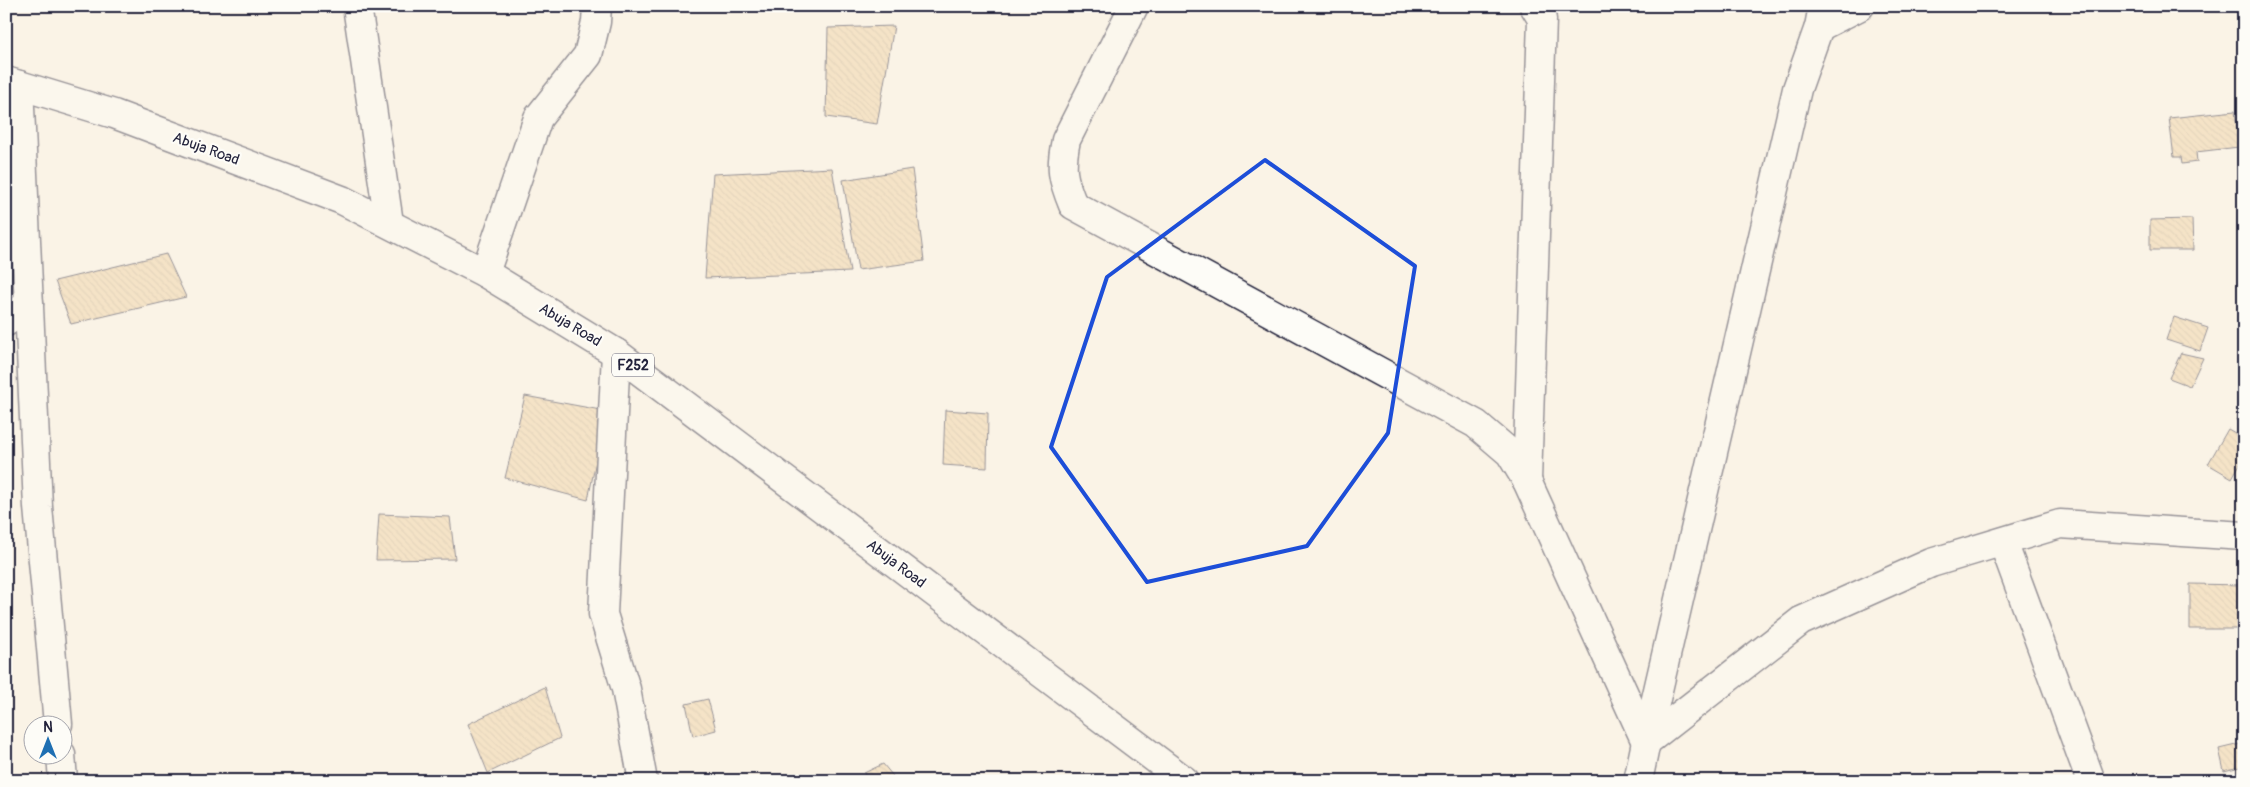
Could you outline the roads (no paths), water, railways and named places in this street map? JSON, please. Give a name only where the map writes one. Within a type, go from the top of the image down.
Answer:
[{"type":"street","points":[[357,6],[389,223]]},
{"type":"street","points":[[485,273],[538,118],[575,74],[588,55],[596,22],[597,6]]},
{"type":"street","points":[[1134,6],[1066,140],[1062,163],[1064,183],[1073,206],[1476,424],[1510,453],[1527,481],[1646,742]]},
{"type":"street","points":[[1527,481],[1542,19],[1534,6]]},
{"type":"street","points":[[1638,781],[1797,89],[1821,16],[1860,6]]},
{"type":"street","points":[[13,83],[29,302],[38,507],[57,714]]},
{"type":"street","name":"Abuja Road","points":[[13,83],[141,124],[342,200],[485,273],[616,353],[1182,780]]},
{"type":"street","points":[[6,322],[29,302]]},
{"type":"street","points":[[616,353],[603,614],[626,689],[643,781]]},
{"type":"street","points":[[1646,742],[1801,621],[1931,564],[2060,524],[2244,536]]},
{"type":"street","points":[[2002,542],[2091,781]]},
{"type":"street","points":[[62,764],[63,781]]}]
